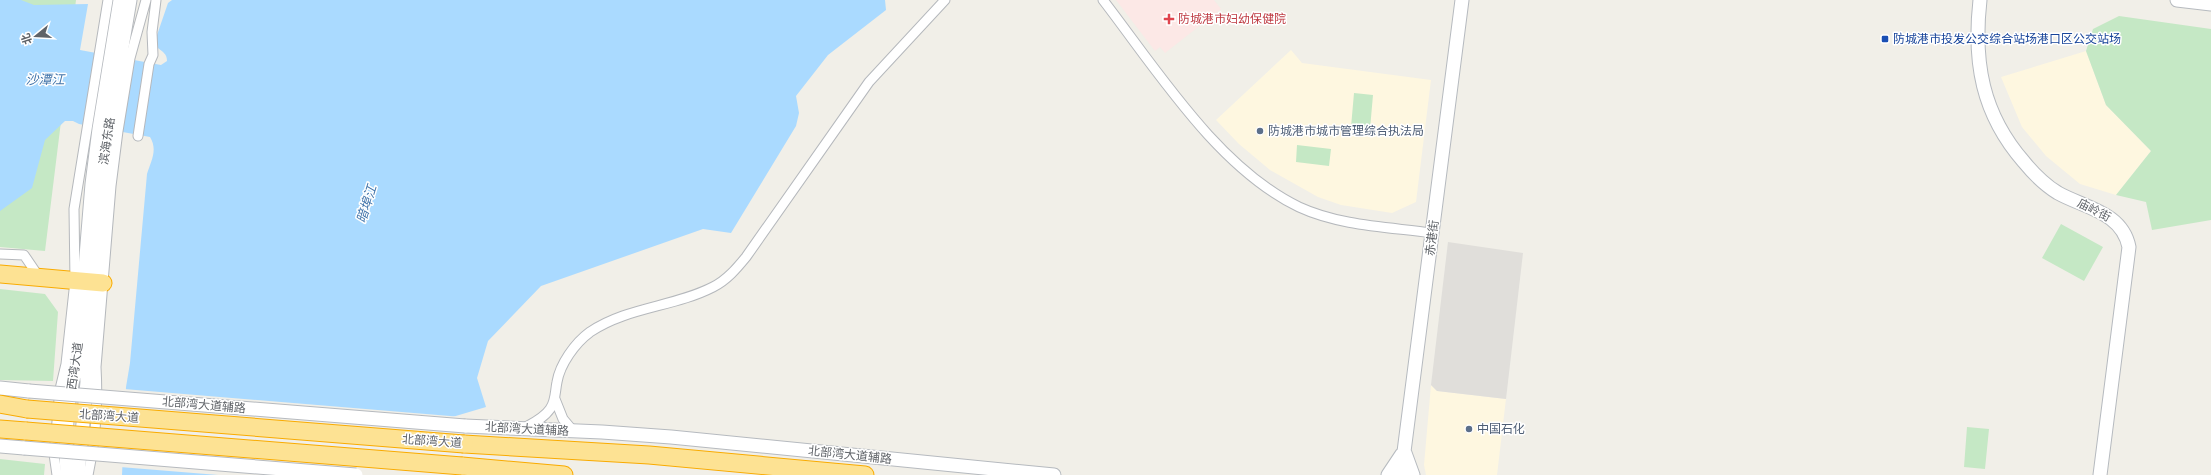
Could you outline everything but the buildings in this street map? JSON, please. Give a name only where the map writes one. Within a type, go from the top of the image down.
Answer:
[{"type":"highway","points":[[0,274],[88,282]]},
{"type":"highway","points":[[0,404],[27,409]]},
{"type":"highway","name":"北部湾大道","points":[[0,407],[464,444],[649,455],[865,475]]},
{"type":"highway","name":"北部湾大道","points":[[0,430],[25,439],[462,466],[564,475]]},
{"type":"main road","name":"滨海东路","points":[[88,282],[103,129],[115,55],[120,0]]},
{"type":"main road","name":"滨海东路","points":[[115,55],[130,0]]},
{"type":"main road","name":"赤港街","points":[[1401,475],[1462,0]]},
{"type":"main road","name":"庙岭街","points":[[1980,0],[1977,50],[1983,86],[1996,122],[2012,149],[2032,172],[2056,192],[2115,220],[2127,237],[2129,247],[2100,475]]},
{"type":"main road","points":[[2177,0],[2211,4]]},
{"type":"main road","name":"西湾大道","points":[[67,475],[66,454],[72,380],[76,365],[88,282]]},
{"type":"main road","name":"西湾大道","points":[[78,475],[87,382],[88,282]]},
{"type":"main road","name":"北部湾大道辅路","points":[[0,388],[465,426],[671,437],[1054,475]]},
{"type":"main road","points":[[0,446],[25,439],[356,475]]},
{"type":"main road","points":[[1388,475],[1404,451]]},
{"type":"main road","points":[[1404,451],[1413,475]]},
{"type":"street","points":[[88,475],[92,458],[98,393],[88,282],[74,209],[103,129],[115,55],[108,0]]},
{"type":"street","points":[[137,36],[146,0]]},
{"type":"street","points":[[138,136],[149,64],[153,55],[152,32],[156,0]]},
{"type":"street","points":[[521,430],[545,414],[550,408],[555,399],[557,380],[564,362],[575,346],[588,333],[606,322],[622,316],[690,296],[714,287],[733,273],[746,257],[868,82],[945,0]]},
{"type":"street","points":[[1103,0],[1204,131],[1258,183],[1300,207],[1327,216],[1365,224],[1432,233]]},
{"type":"street","points":[[115,55],[137,36],[152,32]]},
{"type":"street","points":[[0,254],[24,255],[39,277]]},
{"type":"street","points":[[57,475],[54,454],[60,390],[88,282]]},
{"type":"street","points":[[555,399],[563,419],[574,432]]},
{"type":"shaded area","name":"防城港市妇幼保健院","points":[[1116,0],[1214,0],[1221,9],[1165,53],[1160,47],[1155,51]]},
{"type":"shaded area","points":[[1291,50],[1302,63],[1431,80],[1416,202],[1392,213],[1341,205],[1318,197],[1270,170],[1239,144],[1216,120]]},
{"type":"shaded area","points":[[2086,51],[2106,105],[2151,151],[2116,195],[2080,184],[2046,156],[2022,127],[2001,77]]},
{"type":"shaded area","points":[[1448,242],[1523,253],[1506,399],[1437,391],[1431,385]]},
{"type":"shaded area","points":[[1431,385],[1437,391],[1506,399],[1497,475],[1426,475],[1424,465]]},
{"type":"green space","name":"沙潭江","points":[[0,0],[76,0],[45,251],[0,247]]},
{"type":"green space","points":[[2119,16],[2211,29],[2211,220],[2152,230],[2146,202],[2116,195],[2151,151],[2106,105],[2086,51],[2093,29]]},
{"type":"green space","points":[[1354,93],[1373,95],[1370,129],[1351,127]]},
{"type":"green space","points":[[1297,145],[1331,149],[1329,166],[1296,162]]},
{"type":"green space","points":[[2061,224],[2103,247],[2084,281],[2042,258]]},
{"type":"green space","points":[[0,289],[45,294],[58,312],[53,381],[0,380]]},
{"type":"green space","points":[[1967,427],[1989,429],[1985,469],[1964,467]]},
{"type":"green space","points":[[0,459],[45,464],[44,475],[0,475]]},
{"type":"water","name":"暗埠江","points":[[0,0],[21,0],[34,5],[88,4],[80,50],[161,65],[167,61],[167,59],[164,53],[158,48],[156,38],[168,3],[172,0],[885,0],[886,10],[828,55],[796,96],[799,113],[796,126],[731,233],[703,229],[541,286],[488,341],[477,378],[486,407],[449,418],[429,438],[433,475],[122,475],[126,387],[130,363],[147,174],[154,151],[152,142],[150,137],[79,124],[73,121],[65,121],[45,140],[32,188],[0,211]]},
{"type":"pier","points":[[124,389],[462,417],[450,420],[431,439],[435,475],[218,475],[120,467]]},
{"type":"place","name":"防城港市妇幼保健院","points":[[1169,19]]},
{"type":"place","name":"防城港市投发公交综合站场港口区公交站场","points":[[1885,39]]},
{"type":"place","name":"防城港市城市管理综合执法局","points":[[1260,131]]},
{"type":"place","name":"中国石化","points":[[1469,429]]}]
